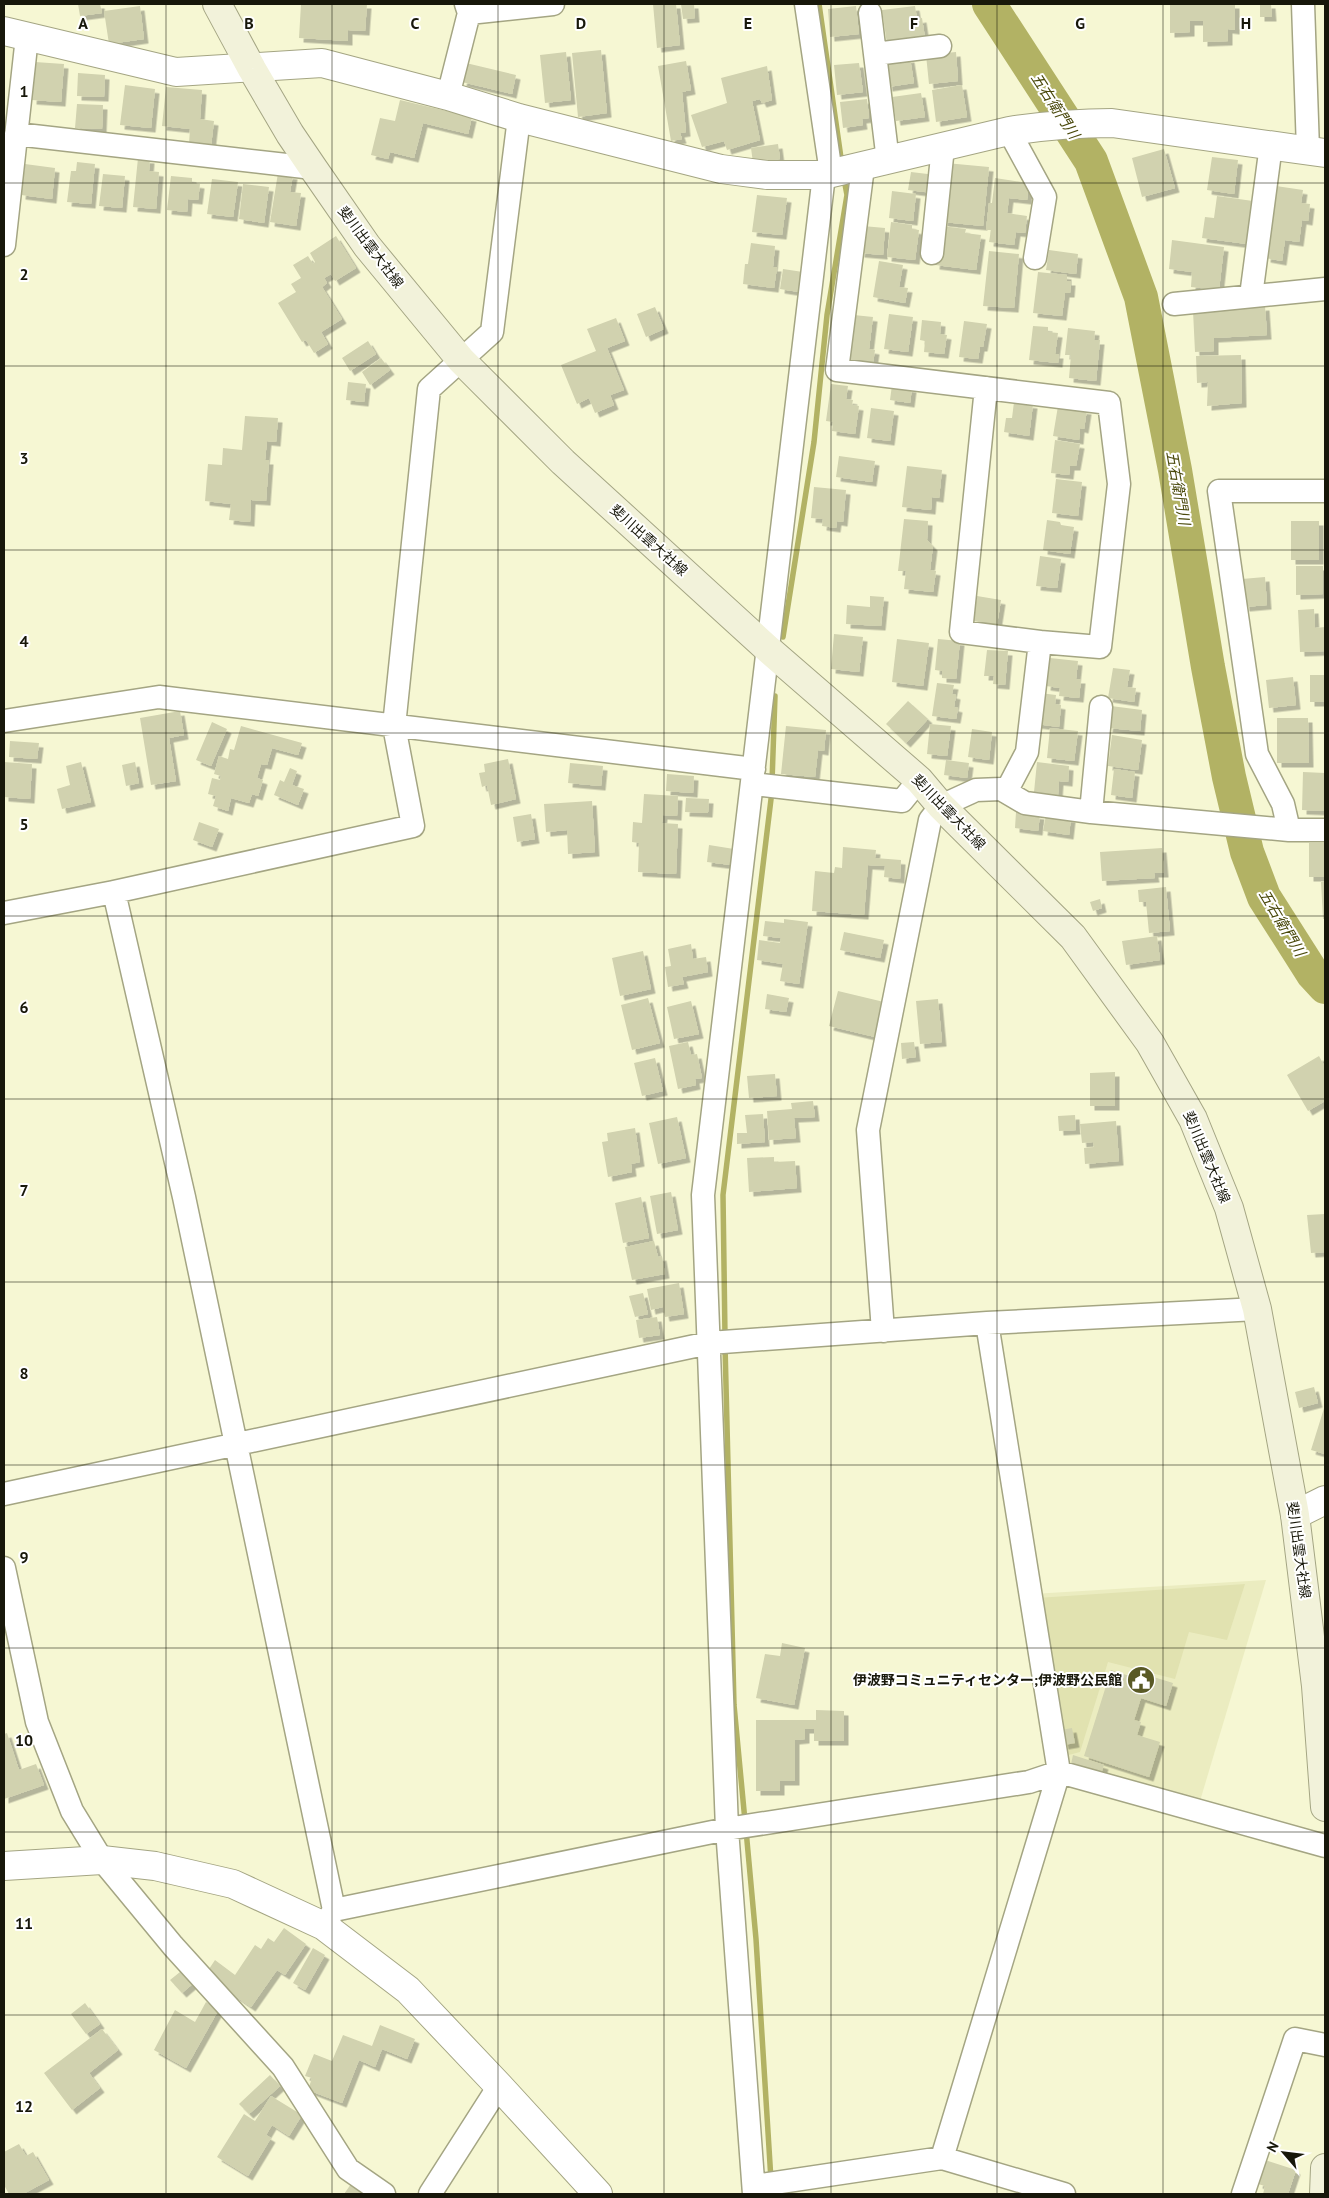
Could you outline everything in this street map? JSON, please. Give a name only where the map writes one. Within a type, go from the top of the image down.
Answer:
[{"type":"main road","name":"斐川出雲大社線","points":[[217,4],[290,134],[313,168],[367,246],[461,360],[563,462],[769,650],[919,780],[941,806],[1073,937],[1150,1044],[1193,1119],[1229,1208],[1258,1308],[1295,1516],[1316,1686],[1325,1807]]},
{"type":"main road","points":[[1324,2194],[1325,2168]]},
{"type":"street","points":[[448,96],[468,8],[553,4]]},
{"type":"street","points":[[806,4],[828,174],[703,1195],[727,1829],[754,2190],[942,2158],[1064,2194]]},
{"type":"street","points":[[4,245],[16,134],[16,34],[176,72],[322,63],[448,96],[519,118],[721,169],[767,175],[828,174],[1009,131],[1039,126],[1093,123],[1112,123],[1316,152],[1303,4]]},
{"type":"street","points":[[870,14],[875,54],[876,164],[837,370],[986,388],[1109,403],[1119,484],[1100,647],[961,632],[986,388]]},
{"type":"street","points":[[875,54],[940,46]]},
{"type":"street","points":[[4,913],[114,892],[413,826],[394,726],[429,389],[492,332],[519,118]]},
{"type":"street","points":[[1009,131],[1045,197],[1035,258]]},
{"type":"street","points":[[16,134],[313,168]]},
{"type":"street","points":[[1250,296],[1271,145]]},
{"type":"street","points":[[932,253],[943,147]]},
{"type":"street","points":[[1174,304],[1325,289]]},
{"type":"street","points":[[1289,830],[1283,804],[1257,754],[1219,491],[1325,491]]},
{"type":"street","points":[[1006,792],[1027,752],[1040,642]]},
{"type":"street","points":[[4,721],[159,696],[394,726],[753,777],[902,801],[919,780]]},
{"type":"street","points":[[1091,812],[1101,707]]},
{"type":"street","points":[[883,1330],[868,1130],[930,820],[941,806],[976,790],[1001,789],[1025,803],[1091,812],[1289,830],[1325,830]]},
{"type":"street","points":[[114,892],[184,1198],[329,1918]]},
{"type":"street","points":[[4,1494],[709,1343],[987,1323],[1258,1308]]},
{"type":"street","points":[[942,2158],[1059,1772],[987,1323]]},
{"type":"street","points":[[1295,1516],[1325,1500]]},
{"type":"street","points":[[4,1568],[37,1722],[72,1811],[102,1860],[173,1946],[283,2067],[348,2169],[384,2194]]},
{"type":"street","points":[[329,1918],[727,1829],[1029,1782],[1059,1772],[1325,1846]]},
{"type":"street","points":[[4,1866],[102,1860],[155,1866],[233,1884],[329,1918],[408,1990],[598,2194]]},
{"type":"street","points":[[1243,2194],[1295,2039],[1325,2045]]},
{"type":"street","points":[[430,2194],[499,2086]]},
{"type":"shaded area","name":"伊波野コミュニティセンター;伊波野公民館","points":[[1266,1580],[1200,1801],[1059,1767],[1032,1594]]},
{"type":"shaded area","points":[[1245,1584],[1227,1640],[1189,1632],[1175,1679],[1108,1662],[1080,1752],[1061,1757],[1037,1598]]},
{"type":"building","points":[[78,4],[100,4],[102,13],[80,16]]},
{"type":"building","points":[[301,4],[367,4],[365,31],[348,30],[348,41],[299,38]]},
{"type":"building","points":[[653,4],[676,4],[680,45],[657,48]]},
{"type":"building","points":[[681,4],[694,4],[695,18],[683,19]]},
{"type":"building","points":[[1170,4],[1235,4],[1235,30],[1228,29],[1228,41],[1203,42],[1203,21],[1190,21],[1190,32],[1170,33]]},
{"type":"building","points":[[1260,4],[1271,4],[1272,17],[1260,17]]},
{"type":"building","points":[[140,6],[144,39],[109,44],[104,11]]},
{"type":"building","points":[[856,6],[859,34],[830,37],[828,9]]},
{"type":"building","points":[[915,6],[917,19],[922,18],[925,38],[887,44],[882,10]]},
{"type":"building","points":[[601,50],[607,113],[578,117],[572,53]]},
{"type":"building","points":[[566,52],[571,100],[545,103],[540,55]]},
{"type":"building","points":[[956,52],[958,81],[929,84],[926,55]]},
{"type":"building","points":[[910,58],[914,83],[888,87],[885,61]]},
{"type":"building","points":[[686,61],[691,90],[682,92],[686,132],[680,133],[682,139],[671,141],[658,66]]},
{"type":"building","points":[[35,62],[64,64],[61,102],[32,100]]},
{"type":"building","points":[[466,63],[516,75],[512,94],[462,82]]},
{"type":"building","points":[[859,63],[863,92],[837,95],[834,65]]},
{"type":"building","points":[[767,66],[772,100],[762,103],[760,99],[752,101],[760,140],[727,150],[724,141],[702,147],[691,115],[727,103],[721,78]]},
{"type":"building","points":[[78,73],[105,75],[104,97],[77,96]]},
{"type":"building","points":[[125,85],[155,89],[151,128],[120,125]]},
{"type":"building","points":[[962,85],[967,117],[936,122],[932,90]]},
{"type":"building","points":[[166,87],[202,90],[200,119],[214,121],[211,146],[189,144],[190,129],[162,126]]},
{"type":"building","points":[[921,93],[925,117],[896,121],[892,97]]},
{"type":"building","points":[[867,99],[869,118],[862,119],[863,125],[843,128],[840,102]]},
{"type":"building","points":[[400,100],[472,117],[468,134],[423,123],[414,158],[390,152],[388,159],[371,155],[380,118],[395,121]]},
{"type":"building","points":[[77,104],[103,105],[102,129],[75,128]]},
{"type":"building","points":[[778,144],[780,159],[753,163],[751,148]]},
{"type":"building","points":[[1164,149],[1175,188],[1142,197],[1132,158]]},
{"type":"building","points":[[1212,157],[1238,160],[1234,194],[1207,190]]},
{"type":"building","points":[[138,158],[150,159],[149,171],[159,172],[156,209],[133,207]]},
{"type":"building","points":[[77,162],[95,164],[91,204],[67,202],[71,171],[76,171]]},
{"type":"building","points":[[946,163],[989,167],[983,226],[943,222]]},
{"type":"building","points":[[25,164],[55,168],[52,199],[21,195]]},
{"type":"building","points":[[911,172],[936,175],[933,193],[908,190]]},
{"type":"building","points":[[278,173],[293,175],[290,192],[301,193],[296,226],[270,222]]},
{"type":"building","points":[[103,174],[125,176],[122,208],[99,206]]},
{"type":"building","points":[[171,176],[192,178],[192,183],[200,184],[198,200],[188,199],[187,212],[167,210]]},
{"type":"building","points":[[995,178],[1029,183],[1027,200],[1009,198],[1007,213],[1027,216],[1025,233],[1016,232],[1014,245],[989,242],[991,230],[986,230],[989,203],[992,203]]},
{"type":"building","points":[[212,179],[238,182],[233,217],[207,214]]},
{"type":"building","points":[[243,184],[269,187],[264,223],[239,219]]},
{"type":"building","points":[[1276,186],[1303,190],[1301,203],[1310,204],[1308,221],[1302,220],[1299,242],[1285,240],[1282,261],[1266,258]]},
{"type":"building","points":[[892,191],[916,194],[913,221],[889,218]]},
{"type":"building","points":[[757,195],[787,198],[782,235],[752,232]]},
{"type":"building","points":[[1217,196],[1253,201],[1247,244],[1202,238],[1205,217],[1214,218]]},
{"type":"building","points":[[891,222],[912,225],[912,229],[919,230],[915,260],[887,257]]},
{"type":"building","points":[[863,226],[885,228],[883,255],[860,253]]},
{"type":"building","points":[[941,226],[966,229],[965,233],[981,235],[976,270],[935,265]]},
{"type":"building","points":[[336,236],[356,268],[335,281],[331,274],[324,278],[327,283],[322,287],[342,319],[321,332],[328,344],[314,353],[306,340],[302,342],[278,303],[296,292],[291,284],[301,278],[293,265],[308,256],[313,264],[315,262],[310,253]]},
{"type":"building","points":[[1172,240],[1224,247],[1219,290],[1191,287],[1192,272],[1169,269]]},
{"type":"building","points":[[751,243],[775,246],[773,267],[777,267],[774,288],[743,284],[745,264],[748,264]]},
{"type":"building","points":[[1049,250],[1078,254],[1076,274],[1046,270]]},
{"type":"building","points":[[989,251],[1019,254],[1014,308],[983,306]]},
{"type":"building","points":[[879,261],[903,265],[899,287],[908,288],[905,303],[873,297]]},
{"type":"building","points":[[783,269],[803,272],[799,292],[780,289]]},
{"type":"building","points":[[1038,272],[1067,275],[1067,281],[1071,281],[1070,293],[1065,293],[1062,316],[1033,313]]},
{"type":"building","points":[[1265,306],[1267,335],[1214,338],[1214,351],[1195,352],[1193,311]]},
{"type":"building","points":[[655,307],[664,329],[646,337],[637,314]]},
{"type":"building","points":[[889,314],[913,317],[908,352],[884,349]]},
{"type":"building","points":[[854,315],[873,317],[869,349],[875,350],[873,363],[849,360]]},
{"type":"building","points":[[616,318],[625,341],[607,348],[624,390],[610,395],[614,405],[595,413],[589,398],[577,404],[561,365],[596,351],[587,329]]},
{"type":"building","points":[[922,320],[941,322],[940,334],[947,335],[944,354],[924,352],[925,341],[920,340]]},
{"type":"building","points":[[964,321],[987,324],[983,347],[980,347],[978,359],[959,357]]},
{"type":"building","points":[[1033,326],[1048,327],[1048,332],[1058,333],[1055,354],[1059,354],[1058,363],[1029,360]]},
{"type":"building","points":[[1068,328],[1095,331],[1094,340],[1100,340],[1096,381],[1069,378],[1071,355],[1065,355]]},
{"type":"building","points":[[368,341],[376,354],[350,371],[342,358]]},
{"type":"building","points":[[1241,355],[1242,403],[1207,406],[1208,382],[1197,383],[1196,356]]},
{"type":"building","points":[[381,358],[390,370],[370,385],[362,372]]},
{"type":"building","points":[[348,382],[366,384],[364,402],[346,400]]},
{"type":"building","points":[[831,384],[848,386],[846,399],[853,400],[852,405],[859,406],[855,434],[832,431],[833,422],[826,421]]},
{"type":"building","points":[[892,385],[912,388],[910,403],[890,400]]},
{"type":"building","points":[[1014,402],[1033,404],[1029,436],[1004,432],[1006,418],[1012,418]]},
{"type":"building","points":[[1058,406],[1087,410],[1084,429],[1080,428],[1079,440],[1053,436]]},
{"type":"building","points":[[871,408],[894,411],[890,441],[867,438]]},
{"type":"building","points":[[245,416],[278,418],[276,442],[267,441],[265,460],[269,460],[266,501],[251,500],[250,522],[229,520],[231,504],[205,501],[208,464],[222,465],[223,448],[242,450]]},
{"type":"building","points":[[1055,440],[1080,444],[1076,466],[1070,466],[1069,475],[1051,473]]},
{"type":"building","points":[[839,456],[875,461],[872,482],[836,477]]},
{"type":"building","points":[[907,466],[942,470],[939,498],[932,497],[931,510],[902,507]]},
{"type":"building","points":[[1056,479],[1082,482],[1078,516],[1052,513]]},
{"type":"building","points":[[814,487],[846,490],[843,522],[837,521],[836,528],[822,526],[823,519],[811,518]]},
{"type":"building","points":[[904,519],[928,521],[927,540],[933,546],[930,570],[936,571],[933,592],[904,589],[906,571],[898,571]]},
{"type":"building","points":[[1047,520],[1074,527],[1070,554],[1043,550]]},
{"type":"building","points":[[1291,521],[1319,521],[1319,560],[1291,560]]},
{"type":"building","points":[[1040,556],[1061,559],[1057,588],[1036,586]]},
{"type":"building","points":[[1296,566],[1323,566],[1323,594],[1296,595]]},
{"type":"building","points":[[1265,577],[1267,605],[1245,607],[1242,579]]},
{"type":"building","points":[[870,596],[884,597],[881,626],[846,624],[847,605],[870,607]]},
{"type":"building","points":[[977,596],[1001,600],[997,625],[973,621]]},
{"type":"building","points":[[1314,609],[1315,628],[1325,627],[1325,651],[1300,652],[1298,610]]},
{"type":"building","points":[[834,634],[863,637],[859,672],[831,669]]},
{"type":"building","points":[[897,639],[929,643],[923,686],[892,682]]},
{"type":"building","points":[[938,639],[960,641],[956,679],[942,678],[942,671],[935,670]]},
{"type":"building","points":[[987,650],[1008,651],[1005,685],[993,684],[994,676],[984,676]]},
{"type":"building","points":[[1050,658],[1078,661],[1076,679],[1081,679],[1079,698],[1059,696],[1060,688],[1046,686]]},
{"type":"building","points":[[1113,668],[1130,670],[1127,687],[1136,688],[1134,702],[1108,698]]},
{"type":"building","points":[[1310,675],[1325,675],[1325,702],[1310,702]]},
{"type":"building","points":[[1293,677],[1296,705],[1269,708],[1266,680]]},
{"type":"building","points":[[937,683],[954,685],[952,694],[956,695],[954,707],[958,708],[956,719],[932,716]]},
{"type":"building","points":[[1040,693],[1056,695],[1055,704],[1061,705],[1059,727],[1036,724]]},
{"type":"building","points":[[908,701],[928,719],[906,743],[886,724]]},
{"type":"building","points":[[1111,706],[1142,710],[1140,731],[1108,728]]},
{"type":"building","points":[[180,711],[184,735],[169,738],[176,781],[151,785],[140,718]]},
{"type":"building","points":[[1277,718],[1308,718],[1309,763],[1277,763]]},
{"type":"building","points":[[212,722],[227,729],[211,766],[196,760]]},
{"type":"building","points":[[930,724],[951,726],[947,756],[927,754]]},
{"type":"building","points":[[241,726],[302,743],[298,755],[272,748],[267,765],[261,764],[257,778],[263,780],[258,796],[252,794],[249,803],[231,798],[228,811],[213,806],[216,796],[208,794],[212,778],[220,780],[221,776],[214,774],[219,756],[228,759],[230,749],[234,750]]},
{"type":"building","points":[[786,726],[826,730],[824,751],[818,750],[815,777],[781,774]]},
{"type":"building","points":[[1050,728],[1078,731],[1074,761],[1047,758]]},
{"type":"building","points":[[972,729],[992,732],[989,760],[968,757]]},
{"type":"building","points":[[1112,735],[1142,740],[1138,770],[1108,766]]},
{"type":"building","points":[[10,741],[39,743],[37,759],[9,757]]},
{"type":"building","points":[[508,759],[516,799],[491,805],[487,785],[482,787],[479,773],[485,772],[484,764]]},
{"type":"building","points":[[946,760],[969,763],[967,778],[944,775]]},
{"type":"building","points":[[4,762],[32,764],[30,799],[4,797]]},
{"type":"building","points":[[81,762],[91,802],[62,809],[57,789],[70,785],[66,766]]},
{"type":"building","points":[[135,762],[139,783],[126,786],[122,765]]},
{"type":"building","points":[[1037,762],[1069,766],[1068,782],[1059,781],[1058,795],[1034,792]]},
{"type":"building","points":[[570,763],[603,766],[601,786],[568,783]]},
{"type":"building","points":[[290,768],[297,771],[292,785],[304,789],[298,805],[274,795],[280,780],[284,782]]},
{"type":"building","points":[[1114,769],[1135,772],[1132,798],[1111,795]]},
{"type":"building","points":[[1303,772],[1325,773],[1325,811],[1302,810]]},
{"type":"building","points":[[667,774],[694,776],[693,793],[666,791]]},
{"type":"building","points":[[644,794],[678,796],[677,816],[663,815],[662,823],[678,824],[676,874],[638,872],[639,843],[632,842],[633,822],[642,823]]},
{"type":"building","points":[[686,798],[709,799],[708,813],[685,812]]},
{"type":"building","points":[[592,801],[595,852],[568,854],[567,830],[546,832],[544,804]]},
{"type":"building","points":[[1016,812],[1040,815],[1038,831],[1015,828]]},
{"type":"building","points":[[531,814],[535,839],[517,842],[513,817]]},
{"type":"building","points":[[1046,815],[1071,818],[1069,835],[1043,831]]},
{"type":"building","points":[[199,822],[219,829],[212,847],[193,840]]},
{"type":"building","points":[[1309,843],[1325,843],[1325,877],[1309,877]]},
{"type":"building","points":[[709,845],[734,849],[731,865],[707,862]]},
{"type":"building","points":[[843,847],[876,850],[875,858],[901,860],[900,879],[884,877],[885,866],[868,865],[864,915],[812,911],[815,871],[834,873],[835,867],[842,868]]},
{"type":"building","points":[[1162,848],[1164,873],[1154,873],[1155,878],[1102,881],[1100,852]]},
{"type":"building","points":[[1325,881],[1325,919],[1323,919],[1321,882]]},
{"type":"building","points":[[1166,887],[1170,931],[1149,933],[1146,902],[1139,902],[1138,890]]},
{"type":"building","points":[[1100,899],[1102,908],[1093,911],[1090,902]]},
{"type":"building","points":[[784,919],[808,922],[799,984],[780,981],[783,964],[757,960],[759,940],[780,943],[781,938],[763,936],[765,921],[784,923]]},
{"type":"building","points":[[844,932],[884,940],[880,958],[840,950]]},
{"type":"building","points":[[1157,936],[1160,960],[1126,965],[1122,941]]},
{"type":"building","points":[[691,944],[693,959],[706,957],[708,972],[682,977],[684,984],[668,987],[665,967],[671,966],[668,949]]},
{"type":"building","points":[[643,951],[651,989],[620,996],[612,958]]},
{"type":"building","points":[[838,991],[884,1002],[875,1037],[829,1026]]},
{"type":"building","points":[[767,994],[789,998],[786,1012],[765,1009]]},
{"type":"building","points":[[648,998],[660,1043],[632,1050],[621,1005]]},
{"type":"building","points":[[938,999],[942,1042],[920,1044],[916,1001]]},
{"type":"building","points":[[691,1001],[699,1034],[674,1039],[667,1007]]},
{"type":"building","points":[[688,1042],[691,1055],[697,1054],[702,1078],[695,1079],[696,1085],[678,1089],[669,1046]]},
{"type":"building","points":[[914,1042],[916,1057],[902,1059],[901,1043]]},
{"type":"building","points":[[1319,1056],[1325,1067],[1325,1101],[1308,1111],[1287,1075]]},
{"type":"building","points":[[655,1058],[663,1091],[642,1096],[634,1063]]},
{"type":"building","points":[[1115,1072],[1115,1106],[1090,1106],[1090,1073]]},
{"type":"building","points":[[775,1074],[777,1096],[749,1098],[747,1076]]},
{"type":"building","points":[[813,1101],[815,1117],[794,1118],[796,1138],[769,1140],[767,1111],[792,1109],[791,1103]]},
{"type":"building","points":[[763,1114],[765,1142],[737,1144],[737,1133],[747,1133],[745,1115]]},
{"type":"building","points":[[1075,1115],[1076,1130],[1059,1131],[1058,1116]]},
{"type":"building","points":[[677,1117],[686,1158],[658,1164],[649,1123]]},
{"type":"building","points":[[1116,1121],[1119,1161],[1085,1164],[1084,1148],[1094,1147],[1093,1142],[1082,1143],[1080,1124]]},
{"type":"building","points":[[635,1128],[640,1162],[631,1164],[632,1172],[608,1177],[602,1142],[608,1141],[607,1133]]},
{"type":"building","points":[[774,1157],[774,1162],[795,1161],[797,1188],[749,1192],[747,1158]]},
{"type":"building","points":[[671,1192],[678,1230],[657,1234],[650,1196]]},
{"type":"building","points":[[641,1197],[649,1238],[623,1243],[615,1203]]},
{"type":"building","points":[[1325,1214],[1325,1252],[1311,1253],[1307,1215]]},
{"type":"building","points":[[654,1241],[658,1257],[662,1256],[665,1274],[632,1280],[625,1247]]},
{"type":"building","points":[[679,1283],[684,1314],[665,1317],[663,1307],[651,1310],[647,1289]]},
{"type":"building","points":[[643,1293],[648,1314],[635,1317],[629,1296]]},
{"type":"building","points":[[657,1317],[660,1335],[639,1338],[636,1320]]},
{"type":"building","points":[[1314,1387],[1318,1403],[1299,1408],[1295,1392]]},
{"type":"building","points":[[1325,1405],[1325,1454],[1311,1450]]},
{"type":"building","points":[[782,1643],[805,1648],[794,1705],[756,1698],[765,1654],[780,1656]]},
{"type":"building","points":[[1111,1670],[1145,1681],[1147,1675],[1173,1683],[1166,1706],[1141,1698],[1134,1720],[1141,1722],[1137,1735],[1160,1742],[1149,1777],[1084,1756]]},
{"type":"building","points":[[816,1710],[844,1711],[844,1741],[814,1741],[814,1729],[805,1729],[805,1739],[795,1740],[795,1781],[780,1781],[780,1791],[756,1791],[756,1720],[816,1720]]},
{"type":"building","points":[[1072,1728],[1075,1743],[1064,1745],[1061,1730]]},
{"type":"building","points":[[7,1733],[19,1770],[36,1764],[44,1785],[4,1799],[4,1734]]},
{"type":"building","points":[[1073,1755],[1104,1765],[1101,1774],[1071,1764]]},
{"type":"building","points":[[284,1928],[306,1944],[285,1975],[277,1970],[251,2007],[205,1975],[215,1960],[235,1975],[255,1945],[261,1949],[268,1938],[274,1942]]},
{"type":"building","points":[[313,1948],[325,1955],[305,1990],[293,1983]]},
{"type":"building","points":[[185,1968],[196,1981],[182,1993],[170,1980]]},
{"type":"building","points":[[206,2002],[219,2009],[186,2068],[154,2050],[175,2010],[195,2022]]},
{"type":"building","points":[[85,2003],[100,2024],[86,2034],[71,2014]]},
{"type":"building","points":[[380,2025],[415,2039],[407,2059],[382,2049],[375,2067],[359,2060],[342,2103],[308,2090],[312,2078],[305,2076],[314,2054],[332,2061],[343,2035],[372,2046]]},
{"type":"building","points":[[102,2029],[118,2050],[89,2073],[100,2088],[72,2110],[44,2073]]},
{"type":"building","points":[[270,2075],[280,2086],[249,2114],[239,2104]]},
{"type":"building","points":[[271,2096],[302,2115],[289,2136],[272,2125],[266,2135],[271,2138],[248,2176],[217,2157],[244,2114],[255,2121]]},
{"type":"building","points":[[19,2144],[26,2156],[33,2152],[49,2180],[23,2194],[9,2194],[4,2185],[4,2152]]},
{"type":"building","points":[[1265,2160],[1296,2170],[1288,2194],[1263,2194],[1265,2186],[1258,2184]]},
{"type":"building","points":[[351,2184],[373,2194],[344,2194]]},
{"type":"waterway","points":[[819,4],[842,165]]},
{"type":"waterway","name":"五右衛門川","points":[[989,4],[1091,161],[1141,297],[1175,470],[1208,667],[1229,777],[1247,852],[1264,897],[1313,974],[1325,987]]},
{"type":"waterway","points":[[783,637],[814,442],[827,315],[847,195],[844,179]]},
{"type":"waterway","points":[[772,782],[775,696]]},
{"type":"waterway","points":[[725,1336],[723,1195],[772,791]]},
{"type":"waterway","points":[[725,1345],[734,1705],[745,1821]]},
{"type":"waterway","points":[[746,1830],[756,1939],[771,2180]]},
{"type":"place","name":"伊波野コミュニティセンター;伊波野公民館","points":[[1141,1680]]}]
